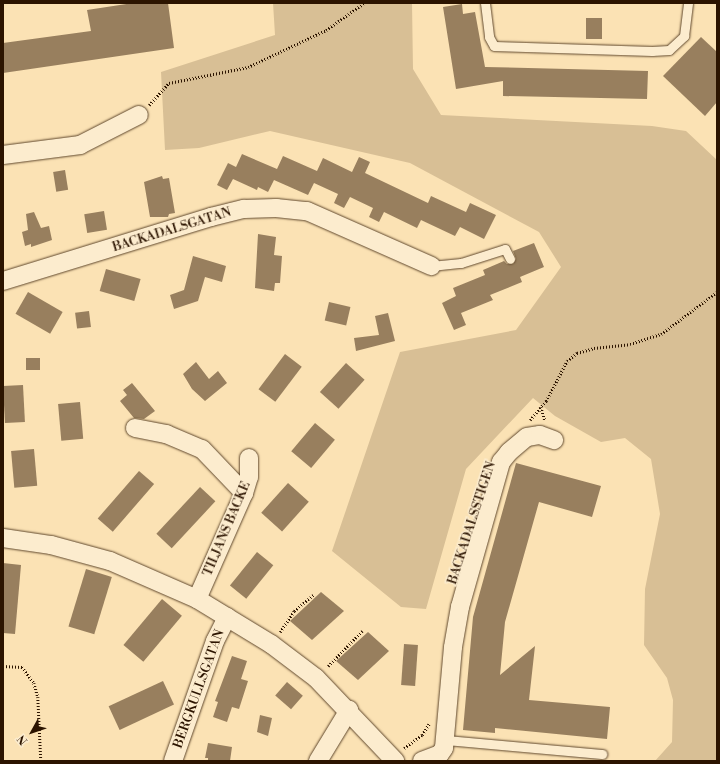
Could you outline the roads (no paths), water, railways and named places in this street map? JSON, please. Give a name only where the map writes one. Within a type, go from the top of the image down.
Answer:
[{"type":"street","points":[[3,155],[80,145],[139,115]]},
{"type":"street","name":"BACKADALSGATAN","points":[[3,282],[211,216],[244,209],[276,208],[307,211],[431,266]]},
{"type":"street","points":[[135,428],[166,434],[202,449],[244,493]]},
{"type":"street","name":"BACKADALSSTIGEN","points":[[444,752],[453,647],[459,613],[495,478],[501,462],[509,452],[527,438],[540,435],[554,440]]},
{"type":"street","name":"TILJANS BACKE","points":[[197,599],[244,493],[249,477],[249,458]]},
{"type":"street","points":[[3,538],[51,545],[110,561],[197,599],[271,644],[316,678],[349,710],[399,754]]},
{"type":"street","name":"BERGKULLSGATAN","points":[[173,761],[204,671],[227,618]]},
{"type":"street","points":[[318,761],[349,710]]},
{"type":"street","points":[[422,761],[444,752]]},
{"type":"lane","points":[[486,3],[489,37],[494,46],[652,51],[670,50],[684,36],[688,3]]},
{"type":"lane","points":[[431,266],[461,263],[505,249],[510,259]]},
{"type":"lane","points":[[444,752],[602,754]]}]
